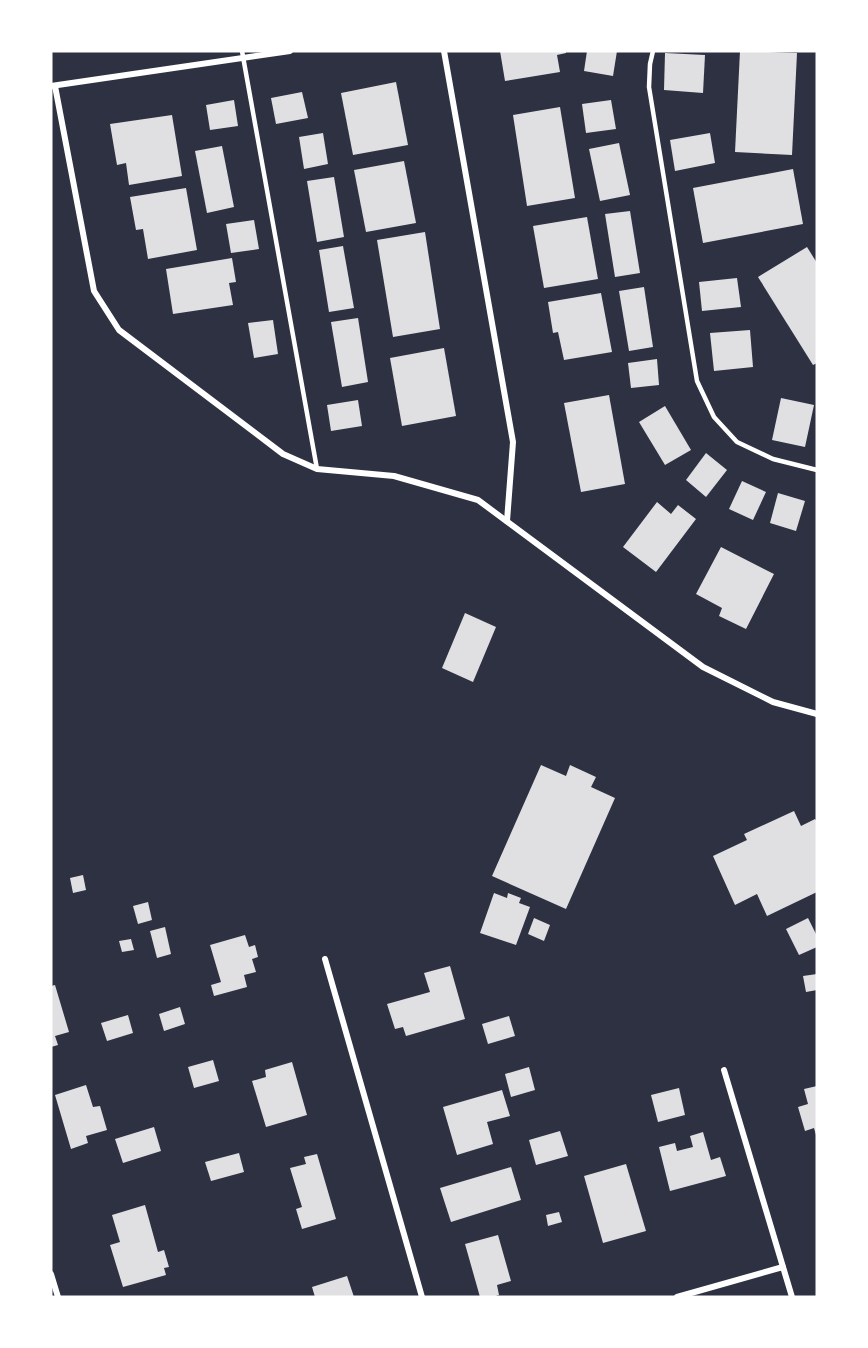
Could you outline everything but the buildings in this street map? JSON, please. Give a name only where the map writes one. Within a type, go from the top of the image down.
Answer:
[{"type":"street","points":[[290,51],[243,54],[53,86],[94,291],[119,330],[283,454],[316,470],[394,476],[478,500],[703,667],[773,702],[817,714]]},
{"type":"street","points":[[444,51],[513,442],[507,521]]},
{"type":"street","points":[[325,959],[422,1297]]},
{"type":"street","points":[[724,1070],[792,1297]]},
{"type":"street","points":[[677,1297],[783,1267]]},
{"type":"street","points":[[51,1274],[58,1297]]},
{"type":"lane","points":[[653,51],[649,87],[697,381],[714,417],[737,442],[773,459],[817,470]]},
{"type":"lane","points":[[243,54],[316,470]]}]
